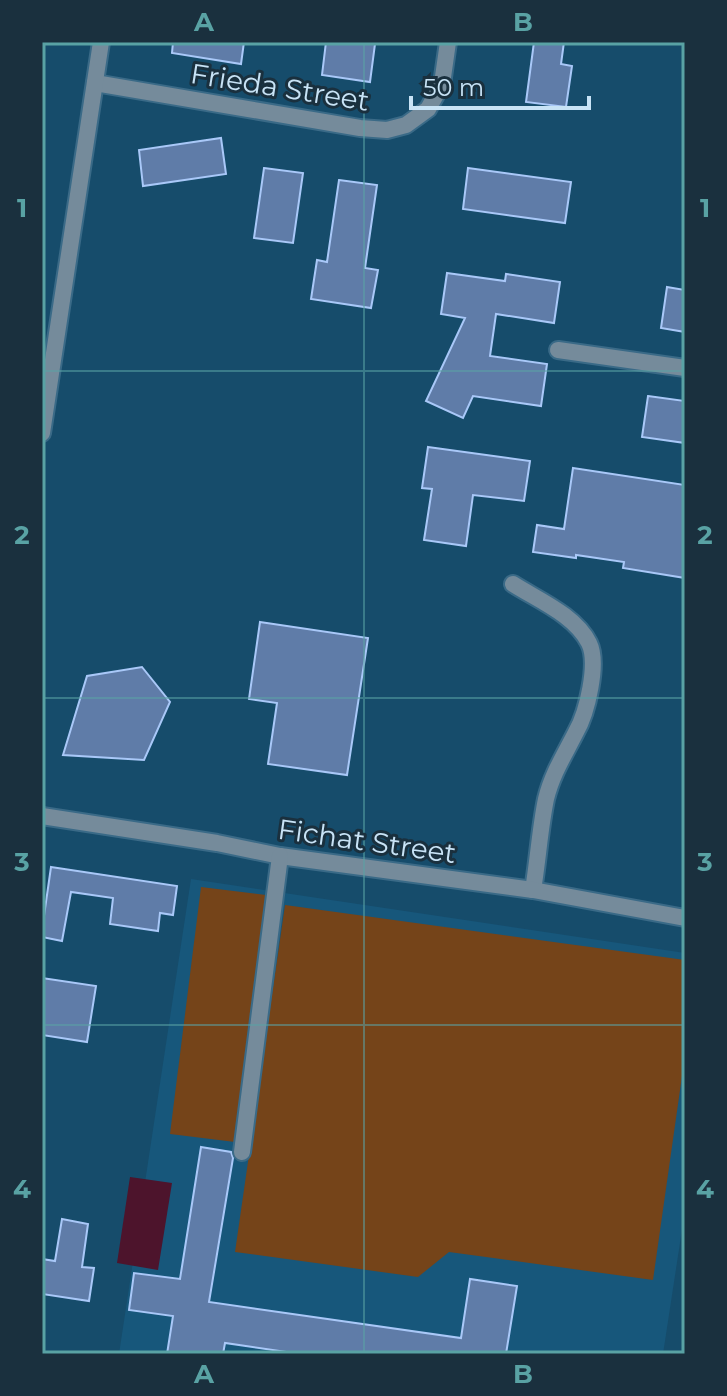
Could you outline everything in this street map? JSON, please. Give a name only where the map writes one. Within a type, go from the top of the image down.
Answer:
[{"type":"street","points":[[42,433],[101,42]]},
{"type":"street","name":"Frieda Street","points":[[95,83],[387,130],[406,125],[428,109],[442,84],[448,42]]},
{"type":"street","points":[[558,350],[685,368]]},
{"type":"street","points":[[513,584],[575,625],[585,636],[593,653],[588,699],[578,730],[563,753],[546,799],[533,890]]},
{"type":"street","name":"Fichat Street","points":[[42,816],[280,856],[533,890],[685,918]]},
{"type":"street","points":[[242,1152],[280,856]]},
{"type":"shaded area","points":[[191,879],[685,953],[685,1210],[663,1354],[119,1354]]},
{"type":"shaded area","points":[[201,887],[266,895],[235,1142],[170,1134]]},
{"type":"shaded area","points":[[285,905],[685,960],[685,1055],[653,1280],[449,1252],[418,1277],[235,1252]]},
{"type":"shaded area","points":[[130,1177],[172,1183],[158,1270],[117,1263]]},
{"type":"building","points":[[173,42],[244,42],[241,64],[172,53]]},
{"type":"building","points":[[326,42],[375,44],[370,82],[322,75]]},
{"type":"building","points":[[534,42],[564,42],[561,64],[572,66],[566,107],[526,102]]},
{"type":"building","points":[[221,138],[226,174],[143,186],[139,150]]},
{"type":"building","points":[[264,168],[303,173],[293,243],[254,238]]},
{"type":"building","points":[[468,168],[571,182],[565,223],[463,209]]},
{"type":"building","points":[[339,180],[377,185],[365,268],[378,270],[371,308],[311,299],[317,260],[327,262]]},
{"type":"building","points":[[447,273],[505,281],[506,274],[560,282],[554,323],[496,314],[490,356],[547,364],[541,406],[473,396],[463,418],[426,401],[465,318],[441,314]]},
{"type":"building","points":[[667,287],[685,290],[685,332],[661,328]]},
{"type":"building","points":[[648,396],[685,401],[685,443],[642,437]]},
{"type":"building","points":[[428,447],[530,461],[524,501],[473,495],[466,546],[424,540],[432,489],[422,488]]},
{"type":"building","points":[[573,468],[685,485],[685,578],[623,568],[624,562],[533,552],[537,525],[564,529]]},
{"type":"building","points":[[260,622],[368,638],[347,775],[268,764],[277,703],[249,699]]},
{"type":"building","points":[[142,667],[170,702],[144,760],[63,755],[87,676]]},
{"type":"building","points":[[51,867],[177,886],[173,915],[160,913],[158,931],[110,924],[113,898],[71,892],[62,941],[42,937],[42,915]]},
{"type":"building","points":[[42,978],[96,986],[87,1042],[42,1035]]},
{"type":"building","points":[[201,1147],[231,1152],[233,1158],[209,1302],[461,1338],[470,1279],[517,1286],[506,1354],[300,1354],[225,1343],[223,1354],[167,1354],[173,1316],[129,1310],[134,1273],[180,1279]]},
{"type":"building","points":[[62,1219],[88,1224],[82,1267],[94,1268],[89,1301],[42,1294],[42,1259],[55,1261]]}]
